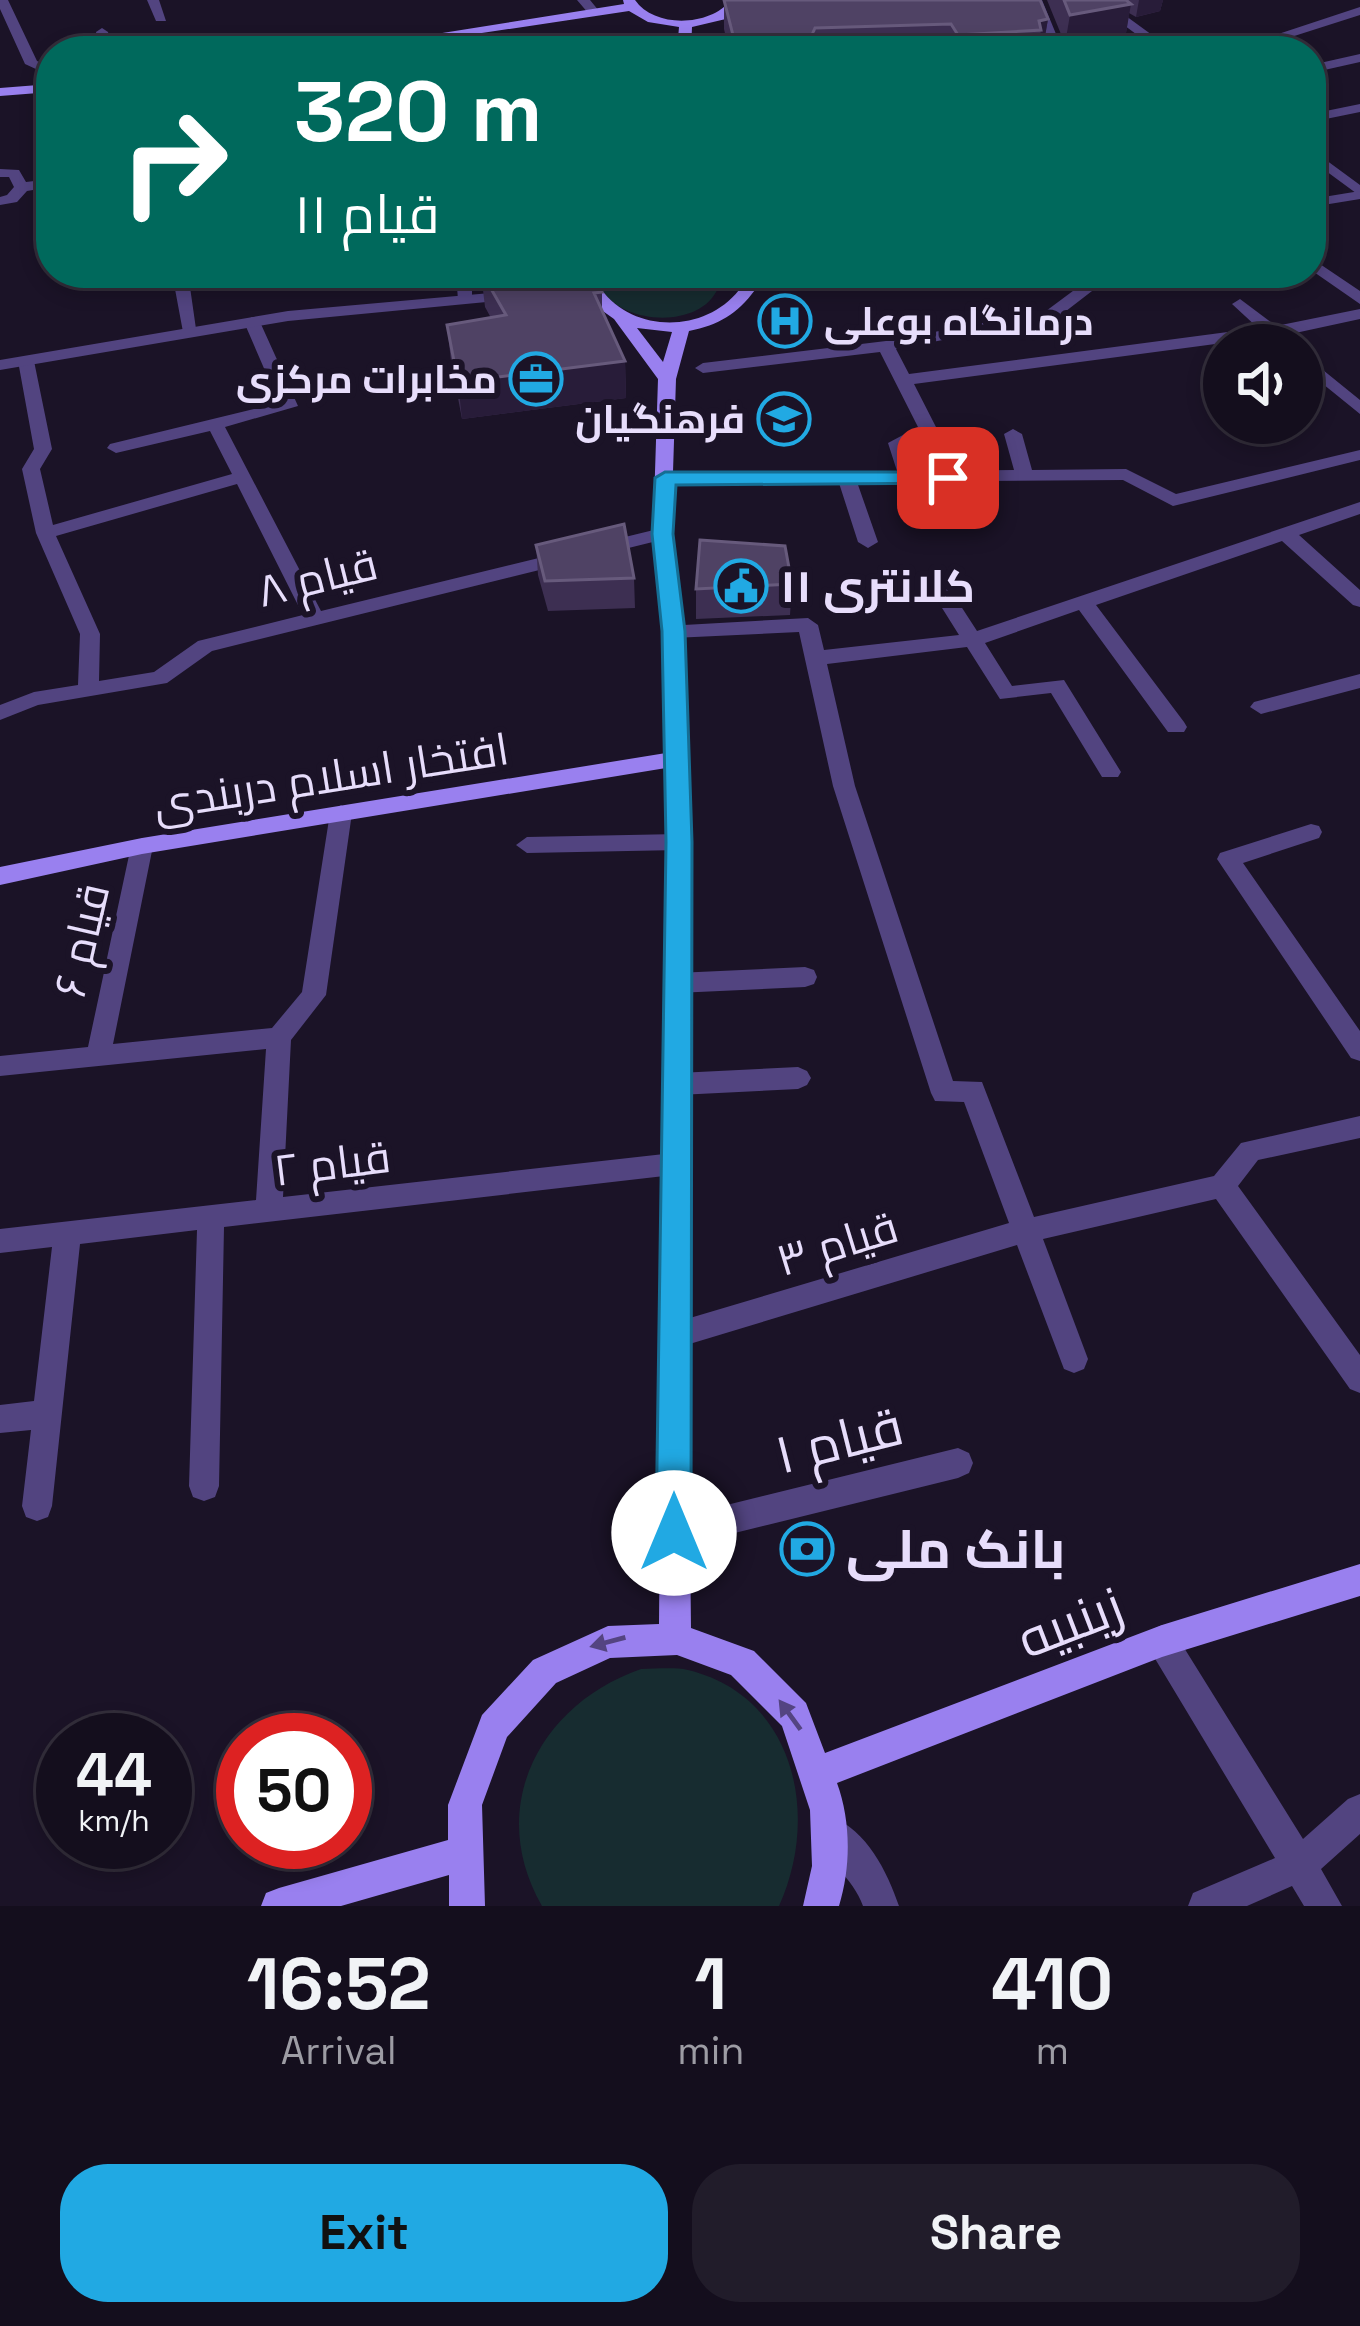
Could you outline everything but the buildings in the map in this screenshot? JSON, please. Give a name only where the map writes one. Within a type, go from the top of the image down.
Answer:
[{"type":"main road","points":[[726,15],[738,0]]},
{"type":"main road","points":[[418,36],[588,5],[630,4],[651,19],[686,23],[755,5]]},
{"type":"main road","points":[[685,36],[686,23]]},
{"type":"main road","points":[[6,91],[36,89]]},
{"type":"main road","points":[[597,288],[599,302],[620,316],[667,379]]},
{"type":"main road","points":[[620,316],[682,326],[727,314],[747,288]]},
{"type":"main road","points":[[675,1637],[673,1164],[679,842],[673,631],[662,534],[667,379],[682,326]]},
{"type":"main road","name":"افتخار اسلام دربندی","points":[[0,876],[142,846],[675,759]]},
{"type":"main road","name":"زینبیه","points":[[820,1772],[1162,1641],[1360,1580]]},
{"type":"main road","points":[[466,1906],[458,1855],[464,1791],[487,1733],[523,1686],[570,1653],[622,1637],[675,1637],[722,1653],[764,1682],[797,1722],[820,1772],[831,1833],[821,1906]]},
{"type":"main road","points":[[279,1906],[458,1855]]},
{"type":"street","points":[[2,0],[36,65]]},
{"type":"street","points":[[153,0],[161,18]]},
{"type":"street","points":[[1036,0],[1050,36]]},
{"type":"street","points":[[1096,0],[1146,36]]},
{"type":"street","points":[[1349,0],[1360,8]]},
{"type":"street","points":[[1278,36],[1360,8]]},
{"type":"street","points":[[102,32],[103,36]]},
{"type":"street","points":[[1326,66],[1360,58]]},
{"type":"street","points":[[6,91],[32,64]]},
{"type":"street","points":[[1326,115],[1360,107]]},
{"type":"street","points":[[1326,164],[1360,193]]},
{"type":"street","points":[[1335,171],[1360,165]]},
{"type":"street","points":[[0,173],[14,173],[22,188]]},
{"type":"street","points":[[0,201],[36,186]]},
{"type":"street","points":[[1326,200],[1360,193]]},
{"type":"street","points":[[1326,274],[1360,299]]},
{"type":"street","points":[[183,288],[191,332]]},
{"type":"street","points":[[465,288],[466,300]]},
{"type":"street","points":[[572,291],[579,288]]},
{"type":"street","points":[[704,368],[886,346],[1051,315],[1088,288]]},
{"type":"street","points":[[0,365],[252,322],[530,295]]},
{"type":"street","points":[[1240,304],[1263,324]]},
{"type":"street","points":[[1323,326],[1360,314]]},
{"type":"street","points":[[116,448],[290,406],[252,322]]},
{"type":"street","points":[[886,346],[928,429],[897,443],[909,479]]},
{"type":"street","points":[[903,380],[1203,347]]},
{"type":"street","points":[[26,361],[43,449],[31,470],[45,533],[90,634],[88,690]]},
{"type":"street","points":[[979,370],[991,392]]},
{"type":"street","points":[[1323,377],[1360,410]]},
{"type":"street","points":[[214,424],[314,617]]},
{"type":"street","points":[[1013,434],[1025,476]]},
{"type":"street","points":[[665,478],[1126,474],[1174,500],[1360,455]]},
{"type":"street","points":[[45,533],[242,477]]},
{"type":"street","points":[[847,479],[868,542]]},
{"type":"street","points":[[817,658],[972,640],[1360,508]]},
{"type":"street","name":"قیام ۸","points":[[0,713],[34,699],[160,678],[205,646],[662,534]]},
{"type":"street","points":[[1286,535],[1360,601]]},
{"type":"street","points":[[938,584],[1007,694],[1057,685],[1110,772]]},
{"type":"street","points":[[1082,600],[1177,727]]},
{"type":"street","points":[[673,631],[808,625],[844,786],[944,1093],[973,1090],[1074,1359]]},
{"type":"street","points":[[1261,706],[1360,681]]},
{"type":"street","points":[[269,1213],[280,1037],[314,995],[341,813]]},
{"type":"street","points":[[1311,832],[1228,859],[1360,1052]]},
{"type":"street","points":[[527,844],[679,842]]},
{"type":"street","name":"قیام ۶","points":[[99,1052],[142,846]]},
{"type":"street","points":[[676,983],[805,977]]},
{"type":"street","points":[[0,1066],[99,1052],[280,1037]]},
{"type":"street","points":[[678,1084],[798,1078]]},
{"type":"street","points":[[1360,1127],[1250,1151],[1222,1186],[1360,1379]]},
{"type":"street","name":"قیام ۲","points":[[0,1241],[673,1164]]},
{"type":"street","name":"قیام ۳","points":[[673,1336],[1024,1231],[1222,1186]]},
{"type":"street","points":[[204,1486],[211,1220]]},
{"type":"street","points":[[37,1506],[67,1234]]},
{"type":"street","points":[[0,1419],[47,1414]]},
{"type":"street","name":"قیام ۱","points":[[674,1533],[958,1462]]},
{"type":"street","points":[[1162,1641],[1324,1906]]},
{"type":"street","points":[[1207,1906],[1299,1865],[1360,1811]]},
{"type":"street","points":[[831,1833],[871,1877],[881,1906]]},
{"type":"green space","points":[[718,288],[696,311],[662,318],[627,311],[603,291]]},
{"type":"green space","points":[[641,1669],[688,1670],[725,1684],[754,1705],[775,1733],[797,1799],[791,1871],[779,1906],[542,1906],[526,1869],[519,1832],[522,1797],[532,1764],[550,1733],[575,1707],[605,1685]]},
{"type":"place","name":"درمانگاه بوعلی","points":[[785,321]]},
{"type":"place","name":"مخابرات مرکزی","points":[[536,379]]},
{"type":"place","name":"فرهنگیان","points":[[784,419]]},
{"type":"place","name":"کلانتری ۱۱","points":[[741,586]]},
{"type":"place","name":"بانک ملی","points":[[807,1549]]},
{"type":"route","points":[[674,1533],[673,1164],[679,842],[673,631],[662,534],[665,478],[948,478]]}]
